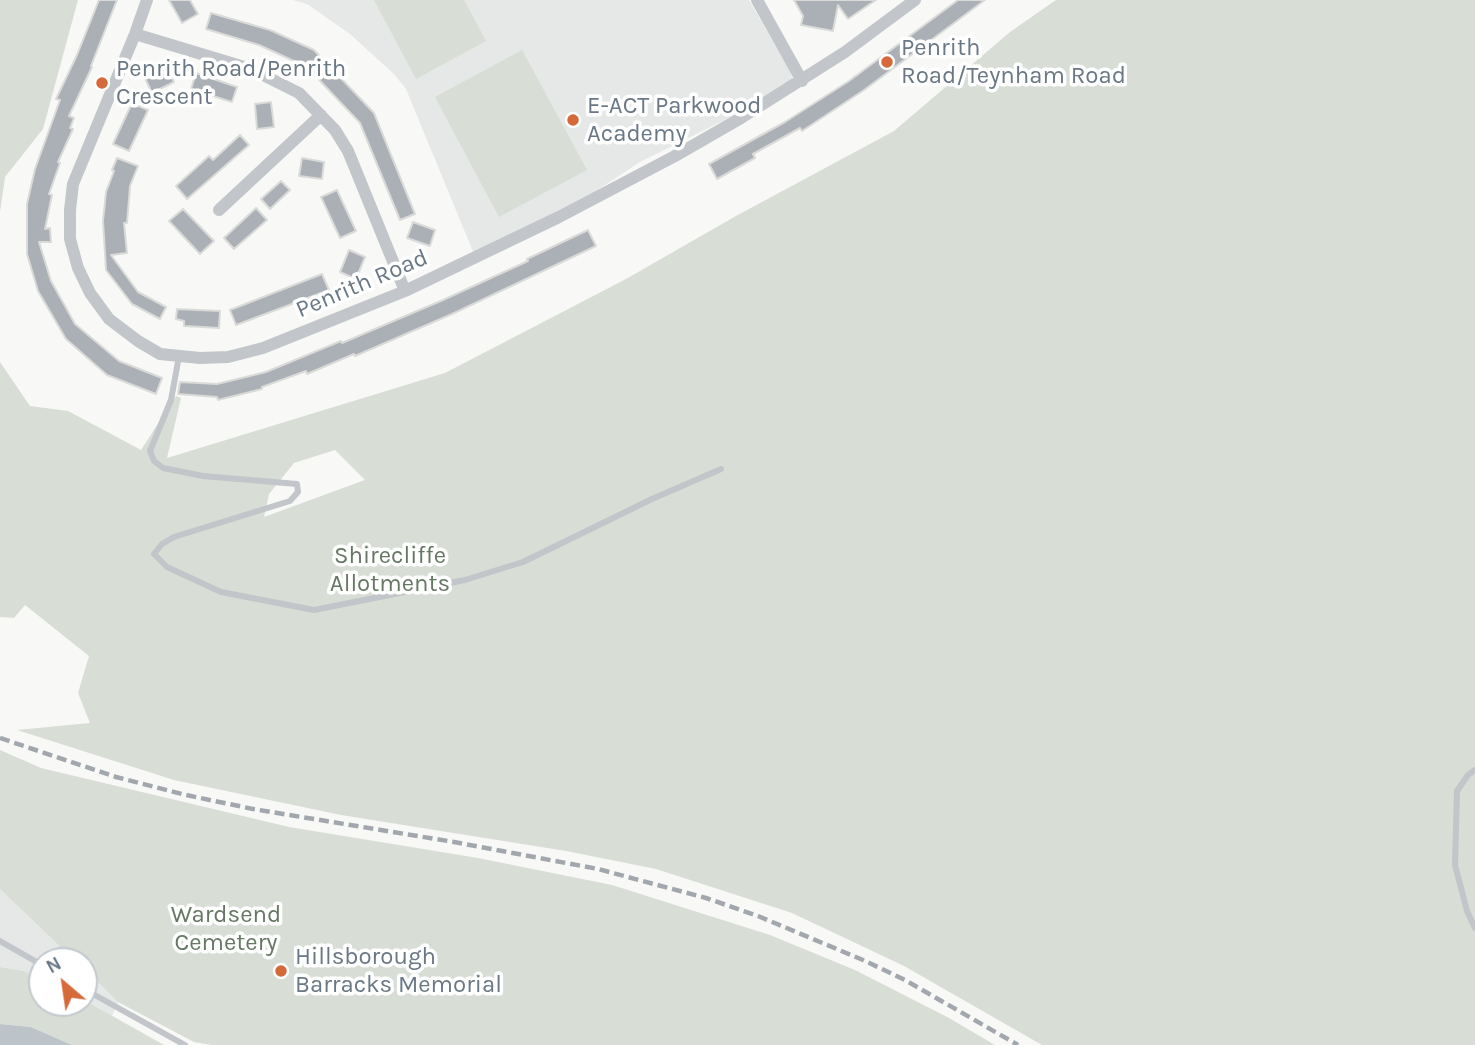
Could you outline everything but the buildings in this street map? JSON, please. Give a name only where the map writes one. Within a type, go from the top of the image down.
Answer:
[{"type":"street","name":"Penrith Road","points":[[147,0],[73,184],[70,239],[78,268],[90,293],[109,319],[138,341],[160,354],[228,357],[262,348],[405,290],[559,217],[664,163],[802,81],[915,0]]},
{"type":"street","points":[[757,0],[802,81]]},
{"type":"street","points":[[135,34],[250,69],[299,93],[335,130],[348,151],[405,290]]},
{"type":"street","points":[[219,210],[321,114]]},
{"type":"lane","points":[[179,356],[171,400],[150,451],[154,461],[163,468],[203,476],[297,484],[298,492],[290,501],[174,537],[162,544],[155,554],[167,567],[221,592],[314,610],[466,580],[523,562],[652,499],[721,469]]},
{"type":"lane","points":[[1475,770],[1457,791],[1455,864],[1466,911],[1475,928]]},
{"type":"lane","points":[[0,941],[28,957]]},
{"type":"lane","points":[[98,997],[184,1045]]},
{"type":"shaded area","name":"E-ACT Parkwood Academy","points":[[293,0],[749,0],[792,79],[787,89],[640,162],[570,208],[474,254],[406,89],[394,74],[350,34],[307,4]]},
{"type":"shaded area","points":[[0,889],[60,947],[28,947],[28,973],[0,967]]},
{"type":"shaded area","points":[[98,983],[118,1002],[112,1016],[98,1008]]},
{"type":"shaded area","points":[[0,1024],[31,1027],[72,1045],[0,1045]]},
{"type":"green space","points":[[0,0],[78,0],[43,129],[5,177],[0,212]]},
{"type":"green space","points":[[374,0],[464,0],[486,41],[416,79]]},
{"type":"green space","name":"Shirecliffe Allotments","points":[[1056,0],[1475,0],[1475,1045],[1042,1045],[904,966],[792,913],[656,869],[566,851],[341,815],[174,780],[17,730],[90,723],[78,693],[89,656],[25,605],[14,618],[0,617],[0,362],[30,406],[68,411],[141,450],[176,396],[181,398],[167,458],[445,373],[626,279],[894,131],[1010,32]],"holes":[[[335,450],[365,480],[264,517],[269,494],[294,463]]]},
{"type":"green space","points":[[522,50],[587,170],[499,217],[435,97]]},
{"type":"green space","name":"Wardsend Cemetery","points":[[0,750],[41,768],[289,827],[478,858],[612,885],[770,935],[855,970],[995,1045],[212,1045],[194,1042],[118,1002],[98,983],[98,947],[60,947],[0,889]]},
{"type":"green space","points":[[0,967],[28,973],[28,1017],[98,1017],[98,1008],[164,1045],[72,1045],[31,1027],[0,1024]]},
{"type":"railway","points":[[0,738],[116,777],[186,795],[598,869],[706,898],[758,916],[863,960],[905,980],[1018,1045]]},
{"type":"place","name":"Penrith Road/Teynham Road","points":[[887,62]]},
{"type":"place","name":"Penrith Road/Penrith Crescent","points":[[102,83]]},
{"type":"place","name":"E-ACT Parkwood Academy","points":[[573,120]]},
{"type":"place","name":"Hillsborough Barracks Memorial","points":[[281,971]]}]
